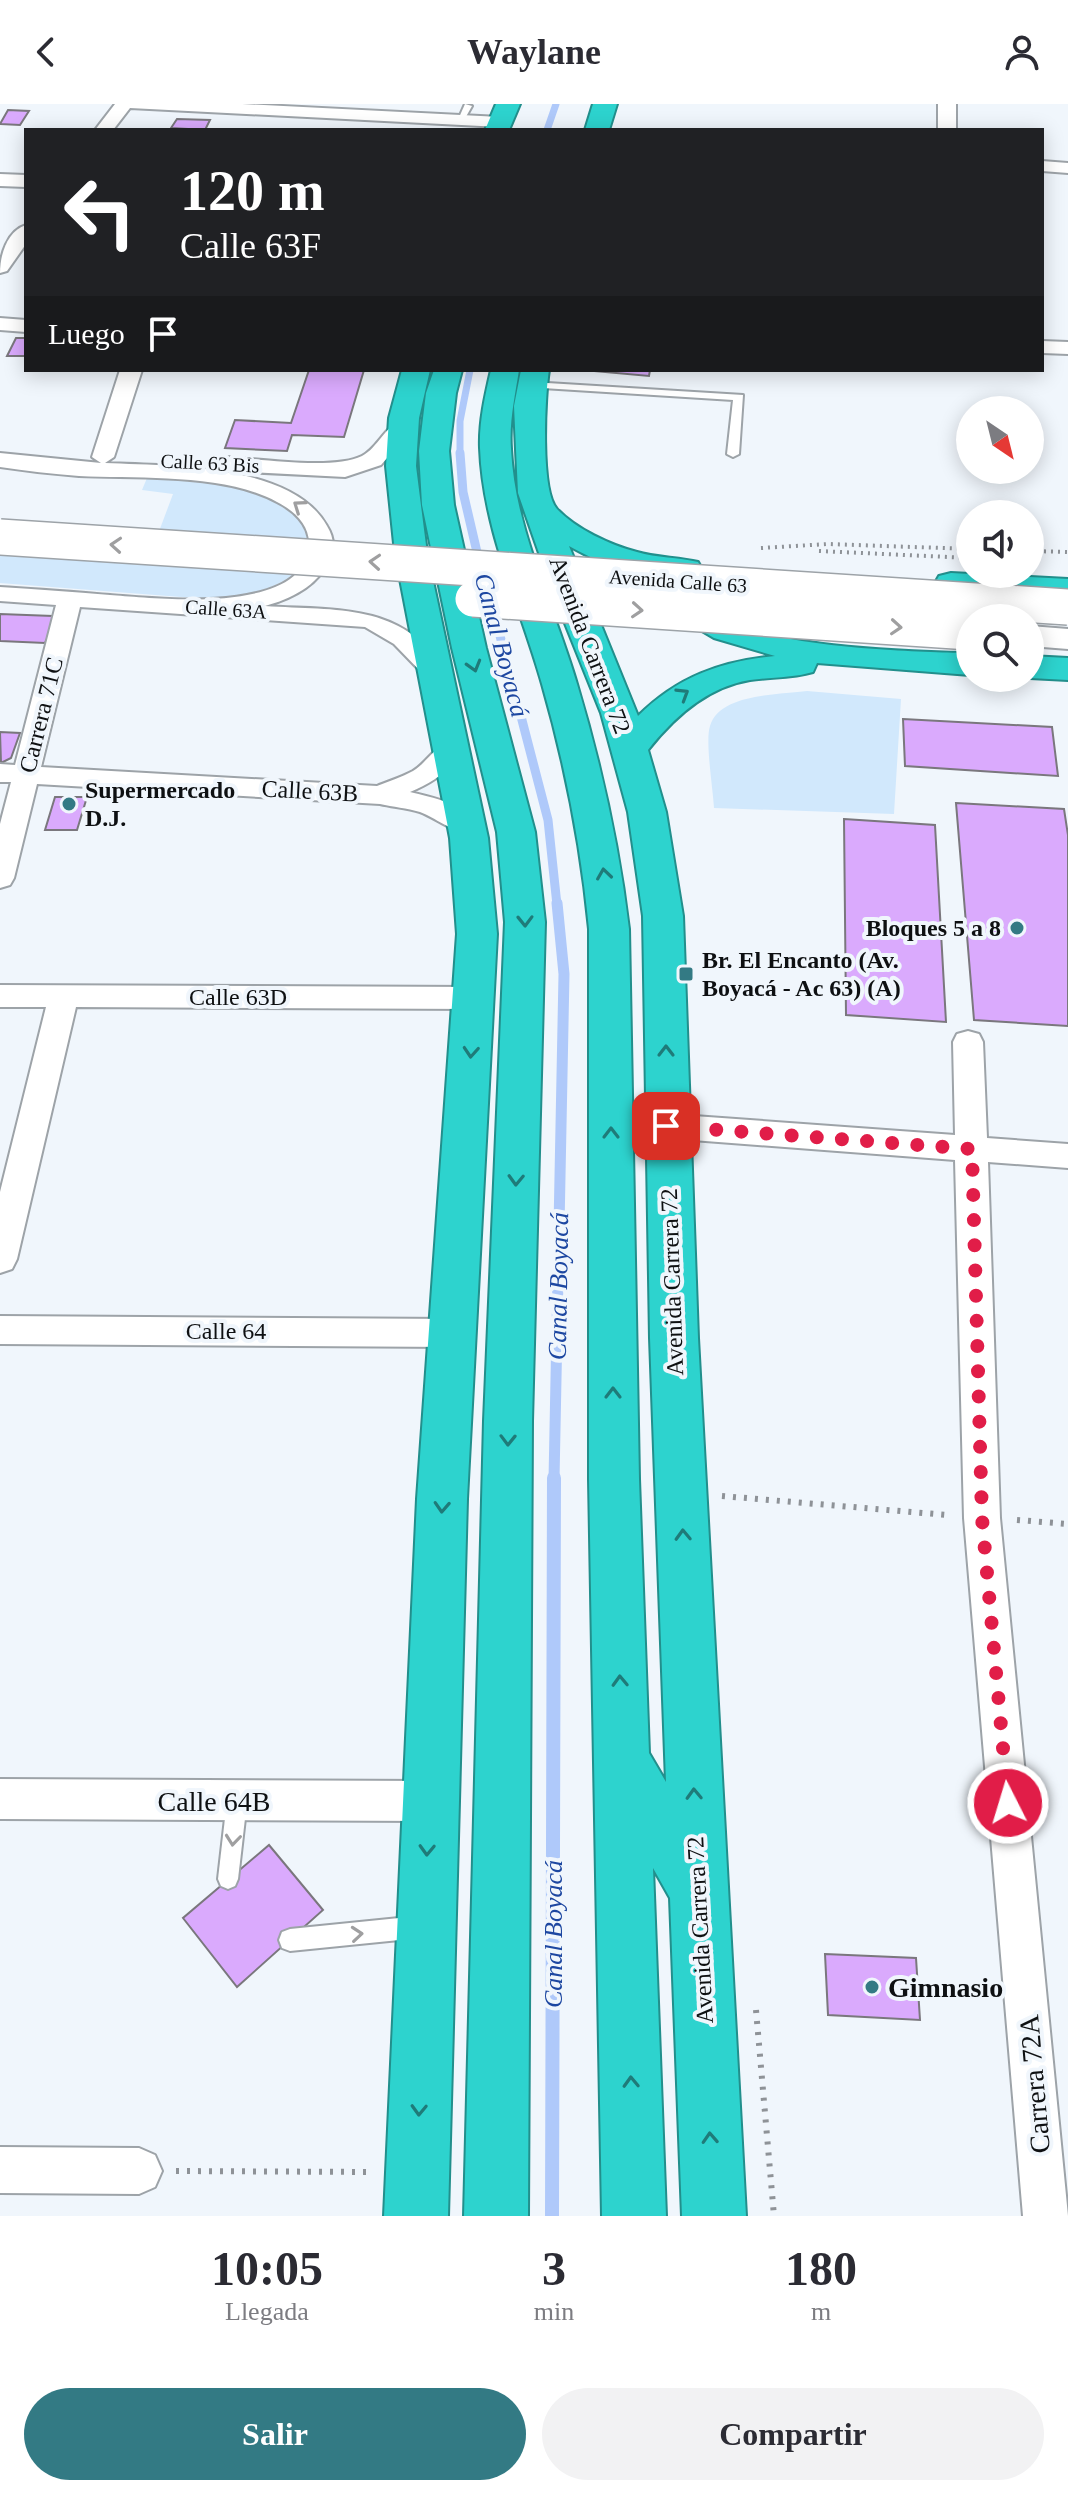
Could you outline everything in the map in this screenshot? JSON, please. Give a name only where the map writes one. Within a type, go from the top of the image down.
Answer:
[{"type":"highway","points":[[574,128],[581,104]]},
{"type":"highway","points":[[598,128],[605,104]]},
{"type":"highway","points":[[421,373],[403,427],[401,466],[428,511],[469,648],[516,832],[525,922],[508,1421],[496,2216]]},
{"type":"highway","points":[[417,2194],[442,1499],[475,998],[475,893],[466,824],[433,670],[428,511],[436,423],[421,373]]},
{"type":"highway","name":"Avenida Carrera 72","points":[[524,375],[532,481],[540,511],[619,713],[647,812],[663,916],[666,1126],[674,1338],[714,2216]]},
{"type":"highway","name":"Avenida Carrera 72","points":[[524,375],[495,425],[500,504],[548,647],[589,789],[605,878],[609,929],[614,1479],[634,2216]]},
{"type":"highway","points":[[401,466],[428,511]]},
{"type":"highway","points":[[540,511],[595,551],[662,567],[1068,589]]},
{"type":"highway","points":[[716,571],[690,593],[690,605],[710,625],[727,634],[821,652],[956,663]]},
{"type":"highway","points":[[629,749],[651,719],[672,701],[717,677],[784,666],[922,662]]},
{"type":"highway","points":[[1044,668],[1068,669]]},
{"type":"highway","points":[[614,1479],[674,1338]]},
{"type":"highway","points":[[622,1759],[698,1890]]},
{"type":"main road","name":"Avenida Calle 63","points":[[0,537],[1068,607]]},
{"type":"main road","name":"Avenida Calle 63","points":[[0,567],[956,631]]},
{"type":"main road","points":[[1044,637],[1068,639]]},
{"type":"street","points":[[106,128],[124,104]]},
{"type":"street","points":[[136,104],[298,112],[513,115]]},
{"type":"street","points":[[947,104],[947,128]]},
{"type":"street","points":[[291,128],[298,112]]},
{"type":"street","points":[[1044,166],[1068,168]]},
{"type":"street","points":[[0,180],[24,181]]},
{"type":"street","points":[[0,267],[24,234]]},
{"type":"street","points":[[0,324],[24,326]]},
{"type":"street","points":[[1044,347],[1068,348]]},
{"type":"street","points":[[103,457],[130,372]]},
{"type":"street","name":"Calle 63 Bis","points":[[0,452],[345,470],[373,460],[403,427]]},
{"type":"street","points":[[0,460],[226,480],[282,495],[312,515],[319,528],[320,554],[301,581],[259,600],[207,608]]},
{"type":"street","name":"Calle 63A","points":[[0,594],[377,622],[400,635],[433,670]]},
{"type":"street","name":"Carrera 71C","points":[[0,878],[13,774],[70,599]]},
{"type":"street","name":"Calle 63B","points":[[380,795],[424,776],[451,750]]},
{"type":"street","name":"Calle 63B","points":[[13,774],[380,795],[428,805],[466,824]]},
{"type":"street","name":"Calle 63D","points":[[0,996],[475,998]]},
{"type":"street","points":[[0,1259],[64,996]]},
{"type":"street","name":"Carrera 72A","points":[[968,1042],[982,1518],[1046,2216]]},
{"type":"street","points":[[666,1126],[1068,1156]]},
{"type":"street","name":"Calle 64","points":[[0,1330],[453,1333]]},
{"type":"street","name":"Calle 64B","points":[[0,1799],[429,1801]]},
{"type":"street","points":[[0,2170],[139,2171]]},
{"type":"lane","points":[[524,375],[739,397],[733,454]]},
{"type":"lane","points":[[228,1879],[237,1801]]},
{"type":"lane","points":[[290,1940],[425,1927]]},
{"type":"path","points":[[758,549],[828,544],[956,549]]},
{"type":"path","points":[[1044,551],[1068,552]]},
{"type":"path","points":[[681,1493],[1068,1524]]},
{"type":"path","points":[[139,2171],[417,2194]]},
{"type":"shaded area","points":[[147,478],[238,487],[286,504],[299,518],[306,534],[308,550],[303,563],[294,574],[281,582],[249,594],[220,600],[0,583],[0,524],[158,534],[173,494],[142,490]]},
{"type":"shaded area","points":[[807,691],[901,699],[894,814],[714,808],[708,742],[710,726],[716,715],[738,701]]},
{"type":"building","points":[[8,110],[29,111],[20,125],[0,124]]},
{"type":"building","points":[[177,119],[210,120],[206,128],[171,128]]},
{"type":"building","points":[[16,338],[24,338],[24,356],[7,356]]},
{"type":"building","points":[[308,372],[363,372],[344,437],[292,435],[287,451],[225,448],[235,420],[291,423]]},
{"type":"building","points":[[605,372],[650,372],[649,376]]},
{"type":"building","points":[[0,614],[53,616],[56,619],[45,643],[0,641]]},
{"type":"building","points":[[903,719],[1052,727],[1058,776],[905,766]]},
{"type":"building","points":[[0,732],[20,733],[11,758],[1,763]]},
{"type":"building","points":[[55,797],[87,797],[77,830],[45,830]]},
{"type":"building","name":"Bloques 5 a 8","points":[[956,803],[1064,809],[1068,835],[1068,1026],[974,1020]]},
{"type":"building","points":[[844,819],[935,825],[946,1022],[846,1015]]},
{"type":"building","points":[[269,1845],[323,1910],[237,1987],[183,1918]]},
{"type":"building","name":"Gimnasio","points":[[825,1954],[916,1958],[920,2020],[828,2015]]},
{"type":"waterway","name":"Canal Boyacá","points":[[548,128],[556,104]]},
{"type":"waterway","name":"Canal Boyacá","points":[[460,453],[460,421],[470,372]]},
{"type":"waterway","name":"Canal Boyacá","points":[[460,453],[463,492],[480,565]]},
{"type":"waterway","name":"Canal Boyacá","points":[[492,605],[548,820],[557,905]]},
{"type":"waterway","name":"Canal Boyacá","points":[[554,1480],[564,974],[557,903]]},
{"type":"waterway","name":"Canal Boyacá","points":[[552,2216],[554,1478]]},
{"type":"place","name":"Supermercado D.J.","points":[[69,804]]},
{"type":"place","name":"Bloques 5 a 8","points":[[1017,928]]},
{"type":"place","name":"Br. El Encanto (Av. Boyacá - Ac 63) (A)","points":[[686,974]]},
{"type":"place","name":"Gimnasio","points":[[872,1987]]},
{"type":"route","points":[[666,1126],[972,1149],[982,1518],[1008,1803]]}]
